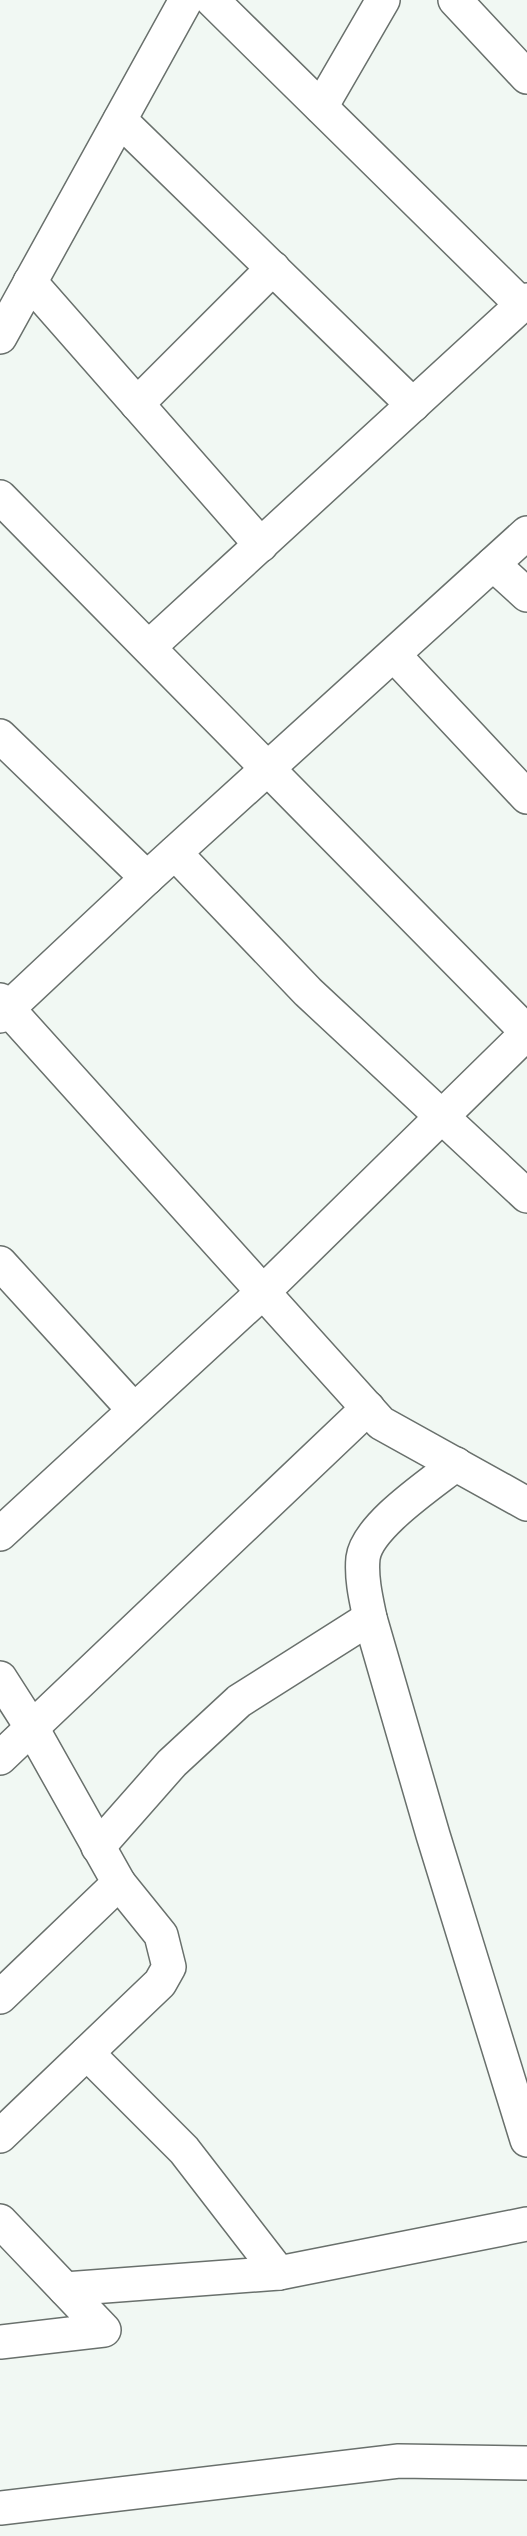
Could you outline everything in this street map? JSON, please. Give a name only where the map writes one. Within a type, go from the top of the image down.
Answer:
[{"type":"street","points":[[0,337],[186,0]]},
{"type":"street","points":[[149,647],[525,302],[212,0]]},
{"type":"street","points":[[321,107],[383,0]]},
{"type":"street","points":[[455,0],[527,77]]},
{"type":"street","points":[[120,120],[413,405]]},
{"type":"street","points":[[137,404],[273,268]]},
{"type":"street","points":[[30,282],[261,545]]},
{"type":"street","points":[[0,497],[527,1032],[264,1291],[134,1410],[5,1520]]},
{"type":"street","points":[[527,533],[269,770],[3,1008],[264,1291],[381,1423],[527,1504]]},
{"type":"street","points":[[493,564],[527,596]]},
{"type":"street","points":[[394,655],[527,797]]},
{"type":"street","points":[[0,736],[147,878]]},
{"type":"street","points":[[175,853],[308,992],[527,1196]]},
{"type":"street","points":[[0,1263],[134,1410]]},
{"type":"street","points":[[0,1758],[368,1408]]},
{"type":"street","points":[[456,1464],[395,1512],[376,1532],[363,1556],[364,1588],[370,1618],[433,1834],[527,2140]]},
{"type":"street","points":[[98,1847],[172,1763],[239,1701],[370,1618]]},
{"type":"street","points":[[0,1678],[32,1728],[119,1883],[161,1935],[169,1967],[160,1983],[0,2136]]},
{"type":"street","points":[[0,1997],[119,1883]]},
{"type":"street","points":[[87,2053],[184,2150],[279,2273]]},
{"type":"street","points":[[0,2221],[104,2330],[0,2342]]},
{"type":"street","points":[[65,2289],[279,2273],[527,2224]]},
{"type":"street","points":[[0,2508],[399,2461],[527,2463]]}]
